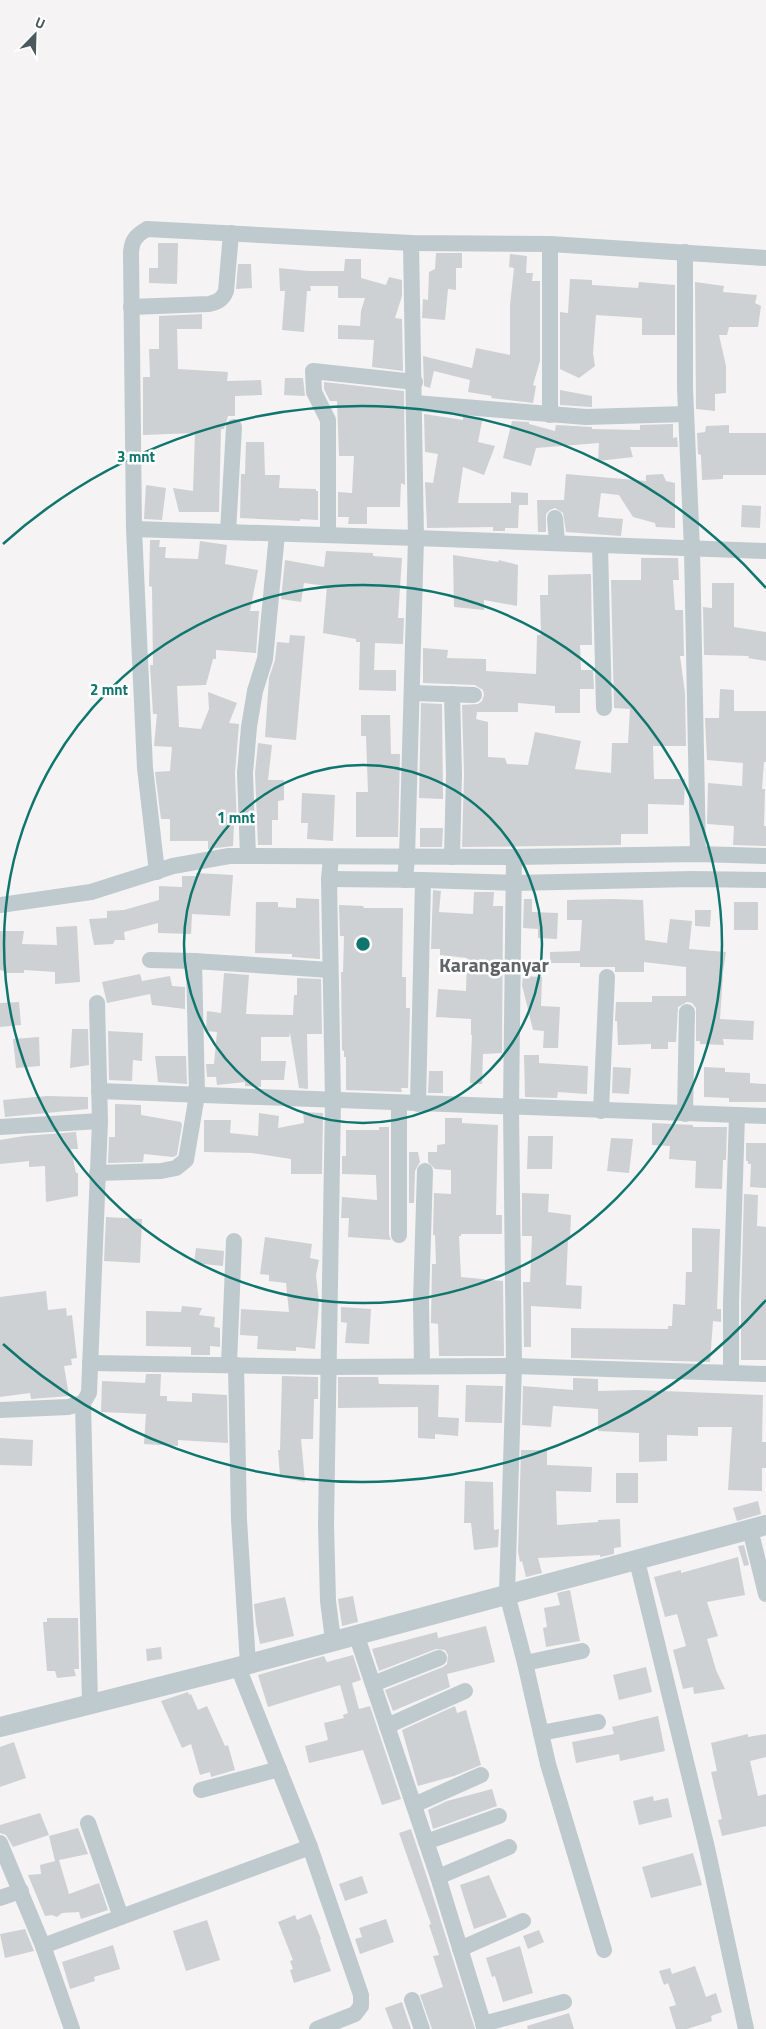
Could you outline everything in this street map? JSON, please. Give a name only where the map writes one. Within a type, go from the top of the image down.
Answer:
[{"type":"street","points":[[157,872],[145,768],[134,529],[132,243],[136,235],[146,229],[412,243],[550,244],[766,258]]},
{"type":"street","points":[[132,307],[216,303],[223,297],[226,291],[231,233]]},
{"type":"street","points":[[405,880],[416,538],[412,243]]},
{"type":"street","points":[[550,244],[550,415]]},
{"type":"street","points":[[685,252],[686,414],[692,549],[698,854]]},
{"type":"street","points":[[328,535],[328,420],[314,392],[313,371],[415,382]]},
{"type":"street","points":[[415,402],[586,418],[686,414]]},
{"type":"street","points":[[228,532],[234,427]]},
{"type":"street","points":[[555,518],[557,543]]},
{"type":"street","points":[[134,529],[766,551]]},
{"type":"street","points":[[248,856],[245,773],[248,736],[255,691],[265,659],[277,534]]},
{"type":"street","points":[[600,545],[604,708]]},
{"type":"street","points":[[412,693],[474,695]]},
{"type":"street","points":[[452,694],[454,774],[452,857]]},
{"type":"street","points":[[0,905],[91,892],[174,866],[220,858],[248,856],[405,880],[423,880],[698,854],[766,856]]},
{"type":"street","points":[[330,868],[407,857],[452,857],[514,870],[692,879],[766,880]]},
{"type":"street","points":[[330,868],[333,1101],[326,1524],[328,1601],[333,1640]]},
{"type":"street","points":[[514,870],[511,1108],[514,1366],[507,1594],[548,1764],[604,1950]]},
{"type":"street","points":[[418,1104],[423,880]]},
{"type":"street","points":[[150,960],[330,970]]},
{"type":"street","points":[[97,1173],[161,1171],[176,1168],[186,1160],[198,1095],[194,962]]},
{"type":"street","points":[[601,1111],[606,977]]},
{"type":"street","points":[[90,1704],[83,1403],[89,1393],[100,1121],[97,1003]]},
{"type":"street","points":[[685,1114],[688,1012]]},
{"type":"street","points":[[99,1091],[399,1104],[766,1116]]},
{"type":"street","points":[[399,1104],[400,1235]]},
{"type":"street","points":[[731,1373],[731,1303],[737,1116]]},
{"type":"street","points":[[0,1127],[100,1121]]},
{"type":"street","points":[[422,1365],[421,1302],[425,1171]]},
{"type":"street","points":[[234,1241],[232,1364],[243,1665],[279,1769],[310,1847],[361,1995],[361,2006],[355,2014],[317,2029]]},
{"type":"street","points":[[90,1363],[328,1367],[514,1366],[766,1374]]},
{"type":"street","points":[[0,1410],[68,1407],[83,1403]]},
{"type":"street","points":[[0,1727],[243,1665],[637,1561],[758,1527],[766,1594]]},
{"type":"street","points":[[637,1561],[707,1848],[746,2029]]},
{"type":"street","points":[[356,1634],[438,1877],[484,2026],[564,2002]]},
{"type":"street","points":[[525,1663],[582,1651]]},
{"type":"street","points":[[373,1684],[439,1658]]},
{"type":"street","points":[[387,1726],[465,1692]]},
{"type":"street","points":[[541,1732],[598,1722]]},
{"type":"street","points":[[201,1790],[279,1769]]},
{"type":"street","points":[[414,1805],[481,1775]]},
{"type":"street","points":[[426,1842],[499,1816]]},
{"type":"street","points":[[88,1823],[121,1917]]},
{"type":"street","points":[[0,1843],[43,1946],[72,2029]]},
{"type":"street","points":[[43,1946],[310,1847]]},
{"type":"street","points":[[438,1877],[509,1847]]},
{"type":"street","points":[[0,1898],[21,1892]]},
{"type":"street","points":[[460,1949],[524,1921]]},
{"type":"street","points":[[412,2000],[422,2029]]},
{"type":"building","points":[[158,243],[178,243],[177,284],[149,283],[149,268],[158,268]]},
{"type":"building","points":[[436,253],[462,253],[462,268],[456,268],[456,290],[448,289],[445,320],[422,318],[423,299],[428,300],[429,272],[435,269]]},
{"type":"building","points":[[510,254],[527,256],[526,273],[533,273],[532,281],[540,281],[540,361],[533,385],[536,386],[533,403],[491,398],[492,396],[468,392],[470,380],[434,371],[430,388],[424,386],[423,356],[472,368],[476,348],[510,355],[510,305],[514,268],[509,267]]},
{"type":"building","points":[[345,259],[361,259],[361,278],[386,285],[389,277],[402,280],[402,296],[395,318],[402,319],[403,371],[372,367],[374,340],[338,339],[338,325],[360,326],[361,311],[365,298],[338,298],[338,286],[310,286],[311,291],[307,291],[304,332],[282,330],[285,291],[280,291],[279,268],[309,271],[344,271]]},
{"type":"building","points":[[238,264],[251,264],[252,288],[236,289]]},
{"type":"building","points":[[570,279],[592,280],[592,285],[638,288],[639,282],[675,285],[675,335],[642,335],[642,318],[596,315],[593,353],[595,366],[579,378],[560,369],[560,312],[568,313]]},
{"type":"building","points":[[695,282],[724,286],[723,292],[757,295],[755,303],[761,306],[758,327],[729,327],[727,335],[719,335],[726,366],[726,393],[715,394],[715,411],[696,409]]},
{"type":"building","points":[[202,314],[202,329],[177,329],[178,369],[228,372],[227,381],[261,380],[262,395],[235,396],[235,416],[228,416],[224,429],[221,429],[219,512],[179,512],[173,488],[193,491],[195,433],[143,435],[143,377],[150,377],[149,349],[159,349],[159,316]]},
{"type":"building","points":[[285,378],[303,378],[305,396],[284,395]]},
{"type":"building","points":[[324,382],[404,391],[405,485],[401,483],[400,507],[367,507],[367,524],[348,524],[349,517],[338,517],[338,492],[352,493],[354,456],[339,456],[337,401],[330,401],[324,389]]},
{"type":"building","points":[[560,390],[592,396],[592,407],[560,405]]},
{"type":"building","points":[[424,414],[463,420],[463,417],[466,417],[482,421],[478,442],[495,446],[484,475],[463,467],[458,503],[511,503],[511,492],[528,493],[528,505],[519,505],[518,528],[505,528],[505,531],[493,531],[493,527],[427,528],[425,482],[433,483],[438,454],[425,452]]},
{"type":"building","points":[[512,421],[529,422],[529,424],[555,431],[556,425],[592,427],[592,429],[640,430],[640,425],[673,424],[673,438],[677,437],[678,447],[630,447],[633,457],[598,461],[599,443],[536,448],[531,466],[503,458]]},
{"type":"building","points":[[729,425],[729,433],[766,433],[766,475],[723,475],[723,479],[702,480],[701,455],[698,454],[697,433],[705,432],[706,426]]},
{"type":"building","points":[[246,442],[264,442],[265,475],[280,475],[279,488],[316,489],[318,491],[318,520],[240,518],[241,474],[245,474]]},
{"type":"building","points":[[566,474],[646,481],[646,475],[663,474],[666,481],[675,483],[675,528],[656,527],[655,523],[633,517],[619,495],[601,493],[598,517],[623,519],[621,536],[566,532],[563,513],[555,508],[546,514],[546,532],[538,532],[537,500],[564,500]]},
{"type":"building","points":[[146,485],[166,488],[162,520],[144,519]]},
{"type":"building","points":[[742,505],[761,506],[760,528],[741,527]]},
{"type":"building","points":[[150,540],[160,540],[159,547],[166,547],[165,558],[198,559],[200,541],[227,545],[225,564],[258,570],[250,611],[259,611],[256,653],[216,650],[216,659],[213,659],[206,685],[177,686],[179,727],[201,729],[209,709],[208,692],[237,703],[229,723],[239,724],[235,773],[237,826],[234,825],[233,846],[208,849],[208,841],[170,841],[170,819],[161,819],[155,772],[170,771],[172,747],[154,746],[157,714],[153,714],[150,665],[153,665],[152,587],[149,586]]},
{"type":"building","points":[[326,551],[373,553],[373,556],[402,558],[398,618],[404,618],[403,644],[375,643],[374,670],[396,670],[396,691],[359,690],[360,642],[356,642],[356,639],[323,633],[327,586],[304,583],[301,602],[281,599],[285,560],[324,567]]},
{"type":"building","points":[[453,555],[498,562],[499,560],[518,565],[517,606],[484,600],[484,610],[454,607]]},
{"type":"building","points":[[641,558],[678,558],[679,580],[673,580],[675,610],[683,610],[684,656],[680,656],[685,693],[686,746],[653,746],[654,779],[685,779],[684,805],[648,804],[648,834],[621,834],[621,845],[462,847],[464,774],[462,705],[478,704],[482,701],[484,695],[483,690],[475,685],[423,683],[423,648],[448,650],[447,658],[486,659],[486,671],[536,674],[537,635],[541,635],[540,595],[548,595],[548,575],[591,574],[592,645],[580,645],[581,670],[593,670],[594,689],[580,689],[580,713],[555,713],[555,706],[518,703],[518,712],[477,712],[476,719],[488,722],[488,757],[505,758],[507,764],[528,765],[535,732],[581,741],[575,769],[611,773],[612,743],[628,743],[630,709],[614,708],[611,580],[641,580]]},
{"type":"building","points":[[712,583],[734,583],[734,627],[766,632],[766,661],[748,658],[749,656],[704,655],[703,607],[712,608]]},
{"type":"building","points":[[290,635],[305,636],[296,740],[265,737],[269,678],[275,660],[277,642],[289,643]]},
{"type":"building","points":[[720,689],[734,690],[734,711],[766,711],[766,762],[764,762],[762,789],[765,789],[764,826],[766,826],[766,846],[733,845],[734,826],[707,824],[708,783],[742,786],[743,763],[707,760],[705,718],[719,718]]},
{"type":"building","points":[[421,703],[442,704],[443,799],[419,798]]},
{"type":"building","points":[[361,715],[390,715],[391,754],[400,754],[398,837],[356,837],[356,792],[368,792],[366,736],[361,736]]},
{"type":"building","points":[[258,743],[272,745],[268,780],[284,780],[284,800],[278,801],[278,820],[272,820],[272,845],[258,845],[255,773]]},
{"type":"building","points":[[302,793],[335,795],[333,841],[307,839],[308,823],[301,823]]},
{"type":"building","points":[[420,828],[443,828],[442,847],[420,847]]},
{"type":"building","points":[[196,873],[233,875],[230,916],[192,914],[191,934],[158,933],[158,923],[124,932],[125,940],[115,940],[113,944],[94,945],[89,919],[107,918],[107,911],[124,910],[159,900],[159,886],[182,887],[182,876],[196,876]]},
{"type":"building","points":[[433,890],[441,891],[439,912],[473,914],[474,892],[494,892],[493,906],[503,906],[502,1053],[483,1054],[482,1084],[470,1083],[471,1019],[436,1017],[438,989],[466,991],[467,958],[440,955],[440,949],[431,949]]},
{"type":"building","points":[[296,898],[319,899],[320,959],[292,957],[292,954],[255,953],[256,902],[278,902],[278,907],[296,908]]},
{"type":"building","points":[[524,899],[532,899],[532,912],[558,913],[557,939],[538,938],[538,929],[523,928]]},
{"type":"building","points":[[567,900],[643,900],[645,940],[667,943],[670,919],[692,921],[689,949],[726,952],[720,1019],[754,1021],[753,1040],[723,1039],[724,1045],[700,1044],[700,1041],[696,1041],[696,1008],[692,1003],[687,1002],[678,1007],[676,1042],[668,1042],[668,1049],[651,1049],[651,1044],[618,1045],[617,1021],[615,1021],[616,1002],[652,1002],[652,996],[686,996],[686,967],[644,962],[644,972],[615,972],[615,967],[580,967],[580,963],[550,963],[550,952],[580,951],[582,920],[567,920]]},
{"type":"building","points":[[734,902],[758,902],[758,930],[734,930]]},
{"type":"building","points":[[339,905],[363,906],[364,908],[403,908],[402,977],[406,977],[406,1008],[410,1008],[408,1088],[401,1088],[402,1092],[346,1090],[346,1057],[344,1057],[344,1051],[342,1050],[341,972],[343,972],[344,936],[340,936]]},
{"type":"building","points":[[695,910],[711,910],[710,927],[695,926]]},
{"type":"building","points":[[77,926],[80,982],[55,984],[55,972],[24,970],[24,973],[5,973],[5,971],[0,970],[0,931],[24,931],[22,944],[57,945],[56,927]]},
{"type":"building","points":[[224,973],[249,975],[246,1014],[293,1015],[294,995],[297,995],[297,978],[321,979],[322,1034],[307,1034],[308,1089],[299,1088],[290,1033],[289,1037],[261,1037],[261,1061],[286,1061],[284,1080],[261,1080],[261,1087],[245,1086],[245,1082],[217,1085],[216,1077],[207,1077],[206,1064],[214,1064],[217,1032],[206,1031],[207,1011],[221,1013]]},
{"type":"building","points":[[140,974],[142,981],[170,976],[172,986],[185,987],[185,1009],[152,1005],[150,994],[107,1003],[102,982]]},
{"type":"building","points":[[523,976],[542,977],[541,1006],[560,1007],[558,1048],[543,1048],[544,1031],[533,1030],[522,985]]},
{"type":"building","points":[[19,1002],[21,1025],[0,1027],[0,1003]]},
{"type":"building","points":[[72,1029],[88,1029],[89,1065],[70,1068]]},
{"type":"building","points":[[108,1031],[143,1033],[142,1061],[133,1060],[132,1081],[109,1080]]},
{"type":"building","points":[[39,1037],[40,1066],[16,1068],[13,1039]]},
{"type":"building","points":[[524,1055],[539,1055],[539,1063],[588,1066],[587,1094],[558,1092],[557,1098],[525,1097]]},
{"type":"building","points":[[155,1056],[186,1056],[187,1084],[158,1082]]},
{"type":"building","points":[[613,1067],[631,1068],[629,1094],[612,1093]]},
{"type":"building","points":[[704,1067],[725,1068],[725,1072],[750,1073],[750,1083],[766,1084],[766,1102],[729,1102],[729,1098],[704,1097]]},
{"type":"building","points":[[429,1071],[443,1071],[443,1093],[428,1093]]},
{"type":"building","points":[[47,1096],[88,1097],[88,1109],[5,1117],[3,1100]]},
{"type":"building","points":[[115,1104],[141,1105],[141,1115],[181,1122],[177,1155],[173,1157],[144,1154],[143,1162],[108,1163],[109,1137],[115,1137]]},
{"type":"building","points":[[303,1112],[323,1113],[322,1174],[291,1174],[291,1159],[252,1153],[204,1152],[204,1120],[231,1120],[230,1133],[258,1136],[259,1113],[279,1116],[278,1128],[304,1123]]},
{"type":"building","points":[[445,1118],[462,1118],[462,1123],[498,1125],[496,1215],[502,1215],[502,1234],[461,1234],[459,1236],[461,1277],[503,1281],[504,1356],[439,1356],[438,1324],[431,1323],[432,1264],[436,1264],[435,1235],[433,1235],[434,1193],[451,1194],[451,1170],[435,1169],[428,1162],[428,1152],[437,1152],[437,1145],[445,1144]]},
{"type":"building","points":[[652,1123],[693,1125],[693,1127],[727,1127],[726,1160],[723,1160],[722,1189],[695,1188],[696,1161],[669,1159],[670,1146],[652,1145]]},
{"type":"building","points":[[379,1127],[389,1127],[389,1235],[391,1240],[348,1237],[349,1218],[341,1218],[342,1197],[377,1200],[376,1175],[342,1174],[342,1156],[346,1156],[346,1130],[379,1130]]},
{"type":"building","points":[[76,1132],[78,1149],[71,1149],[76,1173],[78,1173],[78,1196],[46,1202],[45,1166],[29,1167],[29,1161],[0,1164],[0,1140]]},
{"type":"building","points":[[528,1136],[553,1136],[552,1169],[527,1169]]},
{"type":"building","points":[[611,1138],[633,1139],[629,1173],[607,1171]]},
{"type":"building","points":[[746,1143],[766,1143],[766,1188],[750,1187],[751,1164],[748,1164],[748,1161],[746,1161]]},
{"type":"building","points":[[409,1152],[418,1152],[420,1162],[415,1171],[414,1203],[409,1203]]},
{"type":"building","points":[[522,1193],[549,1194],[548,1212],[571,1215],[566,1285],[582,1286],[581,1309],[531,1306],[531,1347],[524,1347],[523,1282],[530,1282],[532,1236],[522,1236]]},
{"type":"building","points":[[744,1194],[758,1195],[757,1226],[766,1227],[766,1360],[741,1360]]},
{"type":"building","points":[[106,1217],[142,1219],[140,1263],[104,1261]]},
{"type":"building","points":[[692,1228],[720,1229],[717,1309],[721,1309],[721,1322],[713,1321],[710,1362],[571,1358],[571,1328],[668,1329],[668,1326],[672,1326],[673,1304],[685,1305],[686,1272],[692,1272]]},
{"type":"building","points":[[265,1237],[312,1244],[310,1258],[319,1260],[316,1275],[319,1303],[315,1349],[296,1347],[296,1351],[257,1349],[258,1336],[240,1335],[241,1309],[289,1312],[286,1283],[269,1281],[269,1275],[260,1274]]},
{"type":"building","points":[[196,1248],[224,1251],[223,1266],[194,1263]]},
{"type":"building","points":[[46,1291],[48,1310],[66,1308],[67,1316],[72,1315],[77,1358],[71,1359],[72,1365],[64,1366],[69,1396],[31,1399],[30,1393],[0,1397],[0,1297]]},
{"type":"building","points":[[182,1306],[202,1308],[199,1315],[215,1317],[214,1327],[220,1328],[220,1347],[210,1346],[210,1355],[191,1355],[191,1347],[146,1346],[146,1311],[181,1312]]},
{"type":"building","points":[[341,1307],[371,1309],[369,1344],[345,1343],[347,1323],[341,1322]]},
{"type":"building","points":[[146,1374],[161,1374],[160,1396],[167,1396],[167,1401],[192,1402],[192,1393],[227,1395],[228,1443],[178,1440],[178,1446],[144,1444],[146,1414],[101,1412],[102,1381],[145,1383]]},
{"type":"building","points":[[282,1376],[318,1377],[318,1399],[314,1399],[313,1439],[301,1439],[305,1482],[280,1477],[278,1450],[280,1450]]},
{"type":"building","points":[[338,1377],[378,1377],[379,1384],[439,1385],[438,1417],[459,1418],[458,1436],[435,1434],[435,1439],[418,1438],[418,1407],[338,1408]]},
{"type":"building","points":[[573,1378],[598,1379],[598,1391],[638,1390],[763,1395],[762,1442],[766,1442],[766,1468],[762,1468],[762,1491],[728,1490],[732,1427],[698,1427],[698,1436],[667,1435],[667,1461],[639,1462],[639,1433],[598,1431],[598,1409],[553,1406],[551,1427],[522,1425],[523,1386],[573,1390]]},
{"type":"building","points":[[466,1385],[503,1386],[502,1423],[465,1422]]},
{"type":"building","points":[[0,1438],[33,1440],[32,1466],[0,1465]]},
{"type":"building","points":[[521,1450],[547,1450],[547,1465],[592,1467],[591,1492],[556,1491],[557,1525],[620,1519],[621,1547],[614,1548],[614,1554],[600,1557],[600,1555],[538,1558],[542,1573],[526,1577],[518,1552]]},
{"type":"building","points":[[616,1473],[638,1473],[638,1503],[616,1503]]},
{"type":"building","points":[[465,1481],[493,1482],[494,1530],[499,1529],[498,1547],[474,1550],[471,1523],[464,1523]]},
{"type":"building","points":[[758,1501],[761,1514],[737,1521],[733,1508]]},
{"type":"building","points":[[744,1545],[749,1565],[744,1566],[738,1546]]},
{"type":"building","points":[[738,1557],[745,1595],[707,1602],[718,1636],[707,1639],[716,1670],[725,1689],[694,1694],[693,1687],[683,1689],[673,1650],[686,1646],[677,1614],[665,1617],[654,1577],[681,1570],[681,1573]]},
{"type":"building","points":[[570,1590],[580,1641],[546,1647],[543,1628],[547,1627],[544,1608],[560,1605],[557,1593]]},
{"type":"building","points":[[353,1596],[358,1622],[342,1626],[338,1599]]},
{"type":"building","points":[[285,1597],[294,1636],[260,1644],[254,1604]]},
{"type":"building","points":[[47,1618],[78,1618],[79,1669],[74,1669],[76,1676],[57,1678],[55,1671],[47,1671],[43,1622],[47,1622]]},
{"type":"building","points":[[486,1626],[495,1662],[447,1674],[450,1687],[393,1711],[385,1690],[443,1667],[447,1664],[448,1655],[445,1650],[436,1649],[379,1671],[372,1649],[437,1632],[438,1638]]},
{"type":"building","points":[[161,1647],[162,1659],[147,1661],[146,1649]]},
{"type":"building","points":[[353,1655],[361,1680],[352,1683],[359,1709],[370,1706],[401,1799],[382,1805],[363,1750],[309,1763],[305,1746],[328,1740],[324,1723],[344,1718],[343,1715],[348,1713],[340,1685],[268,1707],[258,1675],[324,1656],[327,1662]]},
{"type":"building","points":[[646,1667],[652,1692],[619,1700],[613,1675]]},
{"type":"building","points":[[188,1692],[189,1695],[191,1694],[198,1710],[207,1706],[225,1746],[228,1745],[235,1770],[211,1777],[210,1772],[200,1775],[191,1744],[182,1748],[161,1701]]},
{"type":"building","points":[[455,1706],[457,1713],[466,1710],[481,1765],[454,1776],[418,1786],[402,1730]]},
{"type":"building","points":[[658,1716],[665,1751],[620,1761],[619,1754],[576,1763],[572,1742],[614,1734],[612,1727]]},
{"type":"building","points":[[748,1734],[748,1737],[766,1734],[766,1757],[750,1761],[758,1796],[766,1794],[766,1826],[722,1836],[718,1820],[722,1819],[711,1772],[717,1771],[711,1743]]},
{"type":"building","points":[[14,1742],[26,1778],[0,1787],[0,1747]]},
{"type":"building","points":[[492,1789],[497,1806],[433,1829],[428,1810],[447,1801]]},
{"type":"building","points":[[653,1796],[654,1801],[668,1798],[672,1817],[639,1825],[633,1801]]},
{"type":"building","points":[[40,1813],[49,1835],[13,1847],[6,1835],[0,1833],[0,1825]]},
{"type":"building","points":[[78,1828],[88,1854],[59,1860],[69,1894],[99,1883],[108,1910],[81,1919],[79,1912],[62,1913],[57,1917],[52,1915],[45,1916],[28,1875],[41,1874],[40,1865],[55,1861],[49,1836]]},
{"type":"building","points":[[411,1829],[475,2029],[432,2029],[420,1995],[443,1987],[433,1956],[439,1955],[429,1925],[431,1924],[399,1833]]},
{"type":"building","points":[[693,1853],[702,1885],[651,1898],[642,1867]]},
{"type":"building","points":[[489,1875],[507,1917],[474,1929],[460,1885]]},
{"type":"building","points":[[362,1876],[368,1893],[345,1901],[339,1884]]},
{"type":"building","points":[[311,1914],[331,1971],[294,1983],[290,1970],[293,1969],[290,1961],[293,1960],[278,1922],[295,1915],[297,1920]]},
{"type":"building","points":[[386,1919],[394,1942],[360,1954],[355,1939],[362,1937],[359,1928]]},
{"type":"building","points":[[207,1920],[220,1960],[186,1971],[173,1931]]},
{"type":"building","points":[[25,1929],[34,1951],[5,1958],[0,1934]]},
{"type":"building","points":[[539,1930],[544,1942],[528,1949],[523,1936]]},
{"type":"building","points":[[113,1945],[120,1969],[94,1977],[95,1981],[70,1989],[62,1962]]},
{"type":"building","points":[[520,1946],[533,1993],[503,2002],[495,1976],[492,1977],[486,1958]]},
{"type":"building","points":[[695,1966],[706,1997],[716,1993],[722,2012],[711,2016],[712,2021],[687,2029],[676,2029],[669,2007],[676,2005],[668,1983],[664,1985],[659,1971],[670,1968],[672,1974]]},
{"type":"building","points":[[402,2002],[411,2029],[393,2029],[385,2008]]},
{"type":"building","points":[[569,2013],[574,2029],[528,2029],[527,2026]]},
{"type":"district","name":"Karanganyar","points":[[494,964]]}]
